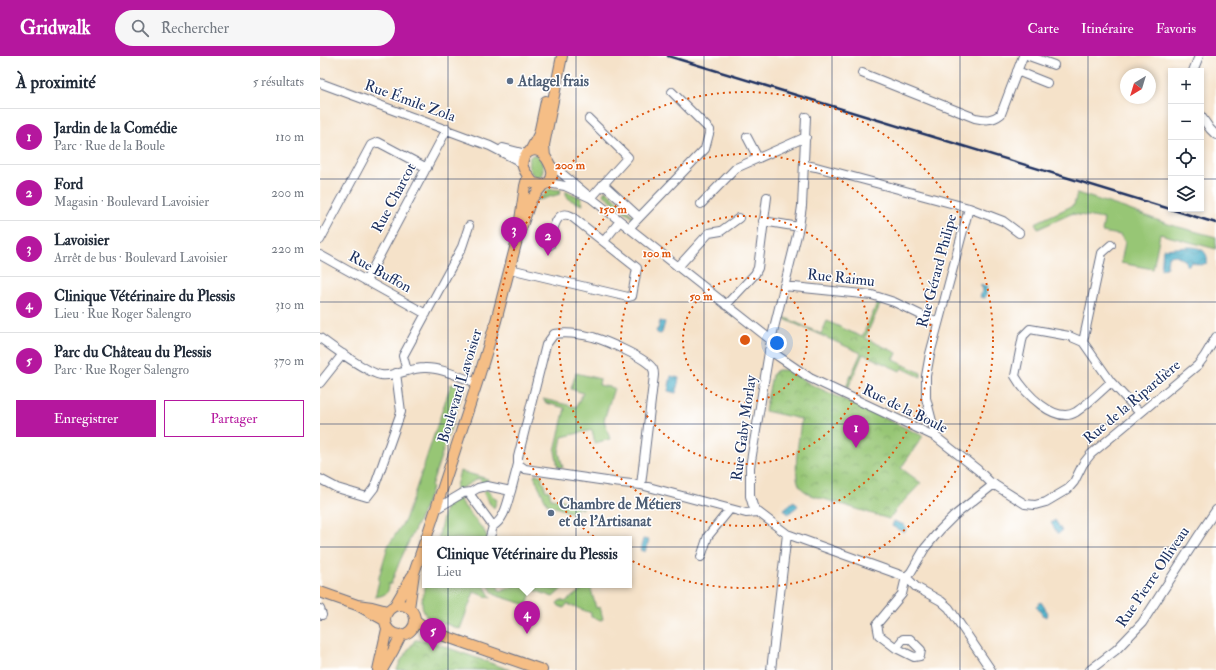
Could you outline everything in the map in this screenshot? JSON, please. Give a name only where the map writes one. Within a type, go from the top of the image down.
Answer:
[{"type":"main road","points":[[528,152],[536,150],[541,152],[548,161],[553,170],[552,175],[546,184],[533,183],[523,166],[523,161],[528,152],[539,134],[557,56]]},
{"type":"main road","points":[[548,161],[545,140],[562,56]]},
{"type":"main road","name":"Boulevard Lavoisier","points":[[426,536],[478,383],[517,240],[528,175]]},
{"type":"main road","name":"Boulevard Lavoisier","points":[[517,240],[531,200],[546,184]]},
{"type":"main road","name":"Boulevard Lavoisier","points":[[410,608],[414,573],[422,549]]},
{"type":"main road","name":"Boulevard Lavoisier","points":[[378,670],[389,616],[402,591],[414,573]]},
{"type":"main road","points":[[320,592],[389,616]]},
{"type":"main road","points":[[389,616],[400,605],[410,608],[415,620],[430,630],[542,670]]},
{"type":"main road","points":[[389,616],[393,634],[430,630]]},
{"type":"main road","points":[[382,670],[405,633],[412,628],[415,620]]},
{"type":"street","points":[[862,74],[975,118],[987,120],[994,119],[1001,114],[1023,56]]},
{"type":"street","points":[[1029,56],[1054,65]]},
{"type":"street","points":[[1194,68],[1198,56]]},
{"type":"street","points":[[1017,71],[1048,83]]},
{"type":"street","name":"Rue Émile Zola","points":[[320,83],[490,146],[517,160],[523,166]]},
{"type":"street","points":[[628,228],[705,149],[710,130],[672,92]]},
{"type":"street","points":[[769,350],[799,228],[804,192],[806,117]]},
{"type":"street","points":[[589,119],[628,157],[591,198]]},
{"type":"street","points":[[1204,120],[1210,129],[1216,134]]},
{"type":"street","name":"Rue Charcot","points":[[366,281],[447,130]]},
{"type":"street","points":[[747,137],[758,158]]},
{"type":"street","points":[[701,204],[736,168],[806,137]]},
{"type":"street","points":[[320,240],[371,145],[378,142],[426,168]]},
{"type":"street","name":"Rue Émile Zola","points":[[490,146],[528,152]]},
{"type":"street","points":[[548,161],[558,171],[628,228],[771,340]]},
{"type":"street","name":"Rue Gérard Philipe","points":[[805,165],[968,208],[938,322],[926,376],[926,398],[936,436]]},
{"type":"street","points":[[546,184],[565,186],[591,198]]},
{"type":"street","points":[[603,184],[639,217]]},
{"type":"street","points":[[726,305],[755,274],[758,268],[767,197]]},
{"type":"street","points":[[968,208],[1003,220],[1019,233]]},
{"type":"street","points":[[510,269],[628,297],[632,296],[637,268],[568,214],[562,215],[556,222],[550,245]]},
{"type":"street","points":[[678,266],[709,234],[721,231],[739,218]]},
{"type":"street","points":[[604,241],[620,221]]},
{"type":"street","points":[[763,221],[799,228]]},
{"type":"street","points":[[407,371],[403,356],[462,248],[469,226]]},
{"type":"street","points":[[1083,342],[1102,253],[1111,245]]},
{"type":"street","name":"Rue Buffon","points":[[320,255],[426,314]]},
{"type":"street","name":"Rue Raimu","points":[[784,286],[872,295],[894,302],[938,322]]},
{"type":"street","points":[[1111,382],[1075,413],[1064,416],[1048,410],[1022,388],[1015,376],[1023,336],[1030,330],[1069,336],[1083,342],[1111,382],[1140,413]]},
{"type":"street","points":[[490,536],[493,526],[499,522],[502,517],[511,490],[546,345],[554,334],[567,333],[594,337],[619,347],[652,368],[654,375],[641,485]]},
{"type":"street","name":"Rue de la Ripardière","points":[[1046,502],[1068,489],[1091,454],[1198,365],[1216,337]]},
{"type":"street","points":[[320,338],[367,369],[381,375],[396,374],[423,368],[434,369],[478,383]]},
{"type":"street","name":"Rue de la Boule","points":[[769,350],[810,378],[936,436],[994,484],[1025,504],[1046,502]]},
{"type":"street","name":"Rue Gaby Morlay","points":[[769,350],[750,468],[750,496],[753,506],[758,512],[787,534],[906,577]]},
{"type":"street","points":[[320,383],[343,354]]},
{"type":"street","points":[[320,479],[337,488],[367,497],[374,488],[401,412],[396,374]]},
{"type":"street","points":[[518,464],[526,469],[641,485],[746,513],[758,512]]},
{"type":"street","points":[[896,648],[879,635],[877,624],[902,594],[906,577],[911,572],[925,548],[940,530],[954,516],[994,484]]},
{"type":"street","points":[[436,509],[463,492],[471,492],[478,488],[487,486],[511,490]]},
{"type":"street","points":[[471,492],[471,496],[493,526]]},
{"type":"street","points":[[701,557],[708,536],[730,509]]},
{"type":"street","name":"Rue Pierre Olliveau","points":[[1090,670],[1116,650],[1142,623],[1198,535],[1216,510]]},
{"type":"street","points":[[771,670],[787,534]]},
{"type":"street","points":[[906,577],[916,587],[941,601],[948,608],[991,670]]},
{"type":"green space","points":[[532,155],[537,155],[543,167],[542,174],[537,179],[532,174],[528,163]]},
{"type":"green space","points":[[551,189],[561,190],[560,194],[538,199],[546,194],[544,192]]},
{"type":"green space","points":[[606,190],[634,217],[633,218],[603,194]]},
{"type":"green space","points":[[566,191],[581,198],[583,205],[569,199]]},
{"type":"green space","points":[[1077,193],[1171,225],[1216,237],[1216,249],[1160,234],[1153,269],[1121,263],[1125,242],[1120,235],[1102,232],[1104,219],[1073,213],[1038,229],[1035,223],[1074,205]]},
{"type":"green space","points":[[878,302],[881,303],[865,338],[897,353],[894,360],[921,373],[921,377],[902,368],[900,371],[863,354],[848,388],[846,387],[861,353],[782,318],[782,316],[821,334],[827,321],[862,337]]},
{"type":"green space","points":[[777,370],[788,370],[810,384],[923,436],[901,468],[921,483],[889,519],[811,495],[801,488],[798,482],[796,465],[801,419],[765,411],[772,375]]},
{"type":"green space","points":[[576,373],[600,379],[599,385],[614,388],[604,420],[610,439],[595,443],[592,430],[562,437],[559,452],[563,468],[558,467],[555,451],[565,408],[546,403],[543,399],[576,407],[583,393],[571,389]]},
{"type":"green space","points":[[451,384],[464,389],[464,392],[462,394],[431,486],[432,488],[428,500],[400,560],[391,584],[388,584],[389,587],[386,594],[375,597],[388,546],[405,520]]},
{"type":"green space","points":[[460,471],[488,479],[482,483],[479,478],[460,489],[461,491],[456,494],[456,486]]},
{"type":"green space","points":[[536,474],[542,476],[542,482],[545,484],[545,490],[549,491],[551,498],[581,504],[582,509],[577,507],[575,514],[547,504],[534,476]]},
{"type":"green space","points":[[486,489],[497,500],[494,508],[483,492]]},
{"type":"green space","points":[[463,497],[460,501],[487,536],[439,536],[446,504]]},
{"type":"green space","points":[[425,588],[486,588],[491,598],[474,592],[460,629],[427,617],[424,613],[422,605],[422,597]]},
{"type":"green space","points":[[490,588],[498,588],[500,592],[509,588],[550,588],[556,590],[557,588],[563,588],[553,597],[532,589],[527,605],[494,594]]},
{"type":"green space","points":[[584,588],[591,588],[596,608],[600,607],[603,619],[601,620],[591,617],[591,613],[567,604],[564,608],[559,606],[557,603],[561,600],[565,602]]},
{"type":"green space","points":[[415,640],[429,641],[510,670],[397,670],[400,662]]},
{"type":"water","points":[[1189,247],[1203,250],[1207,255],[1207,263],[1200,265],[1192,262],[1189,265],[1186,265],[1186,261],[1176,255],[1168,256],[1167,267],[1161,270],[1163,249]]},
{"type":"water","points":[[981,285],[988,286],[985,298],[980,297],[983,288]]},
{"type":"water","points":[[660,321],[665,322],[662,333],[660,334],[657,333],[656,330],[658,329]]},
{"type":"water","points":[[671,376],[679,378],[676,393],[668,391]]},
{"type":"water","points":[[794,501],[798,506],[788,514],[784,509]]},
{"type":"water","points":[[1055,520],[1062,531],[1058,534],[1051,523]]},
{"type":"water","points":[[894,521],[904,525],[906,531],[903,532],[892,526]]},
{"type":"water","points":[[643,539],[649,540],[645,552],[640,550]]},
{"type":"water","points":[[1041,602],[1048,613],[1045,617],[1036,606]]},
{"type":"railway","points":[[668,56],[1216,223]]},
{"type":"place","name":"Atlagel frais","points":[[510,81]]},
{"type":"place","name":"Lavoisier","points":[[514,250]]},
{"type":"place","name":"Ford","points":[[548,256]]},
{"type":"place","name":"Jardin de la Comédie","points":[[856,448]]},
{"type":"place","name":"Chambre de Métiers et de l'Artisanat","points":[[551,513]]},
{"type":"place","name":"Clinique Vétérinaire du Plessis","points":[[527,634]]},
{"type":"place","name":"Parc du Château du Plessis","points":[[433,651]]}]
